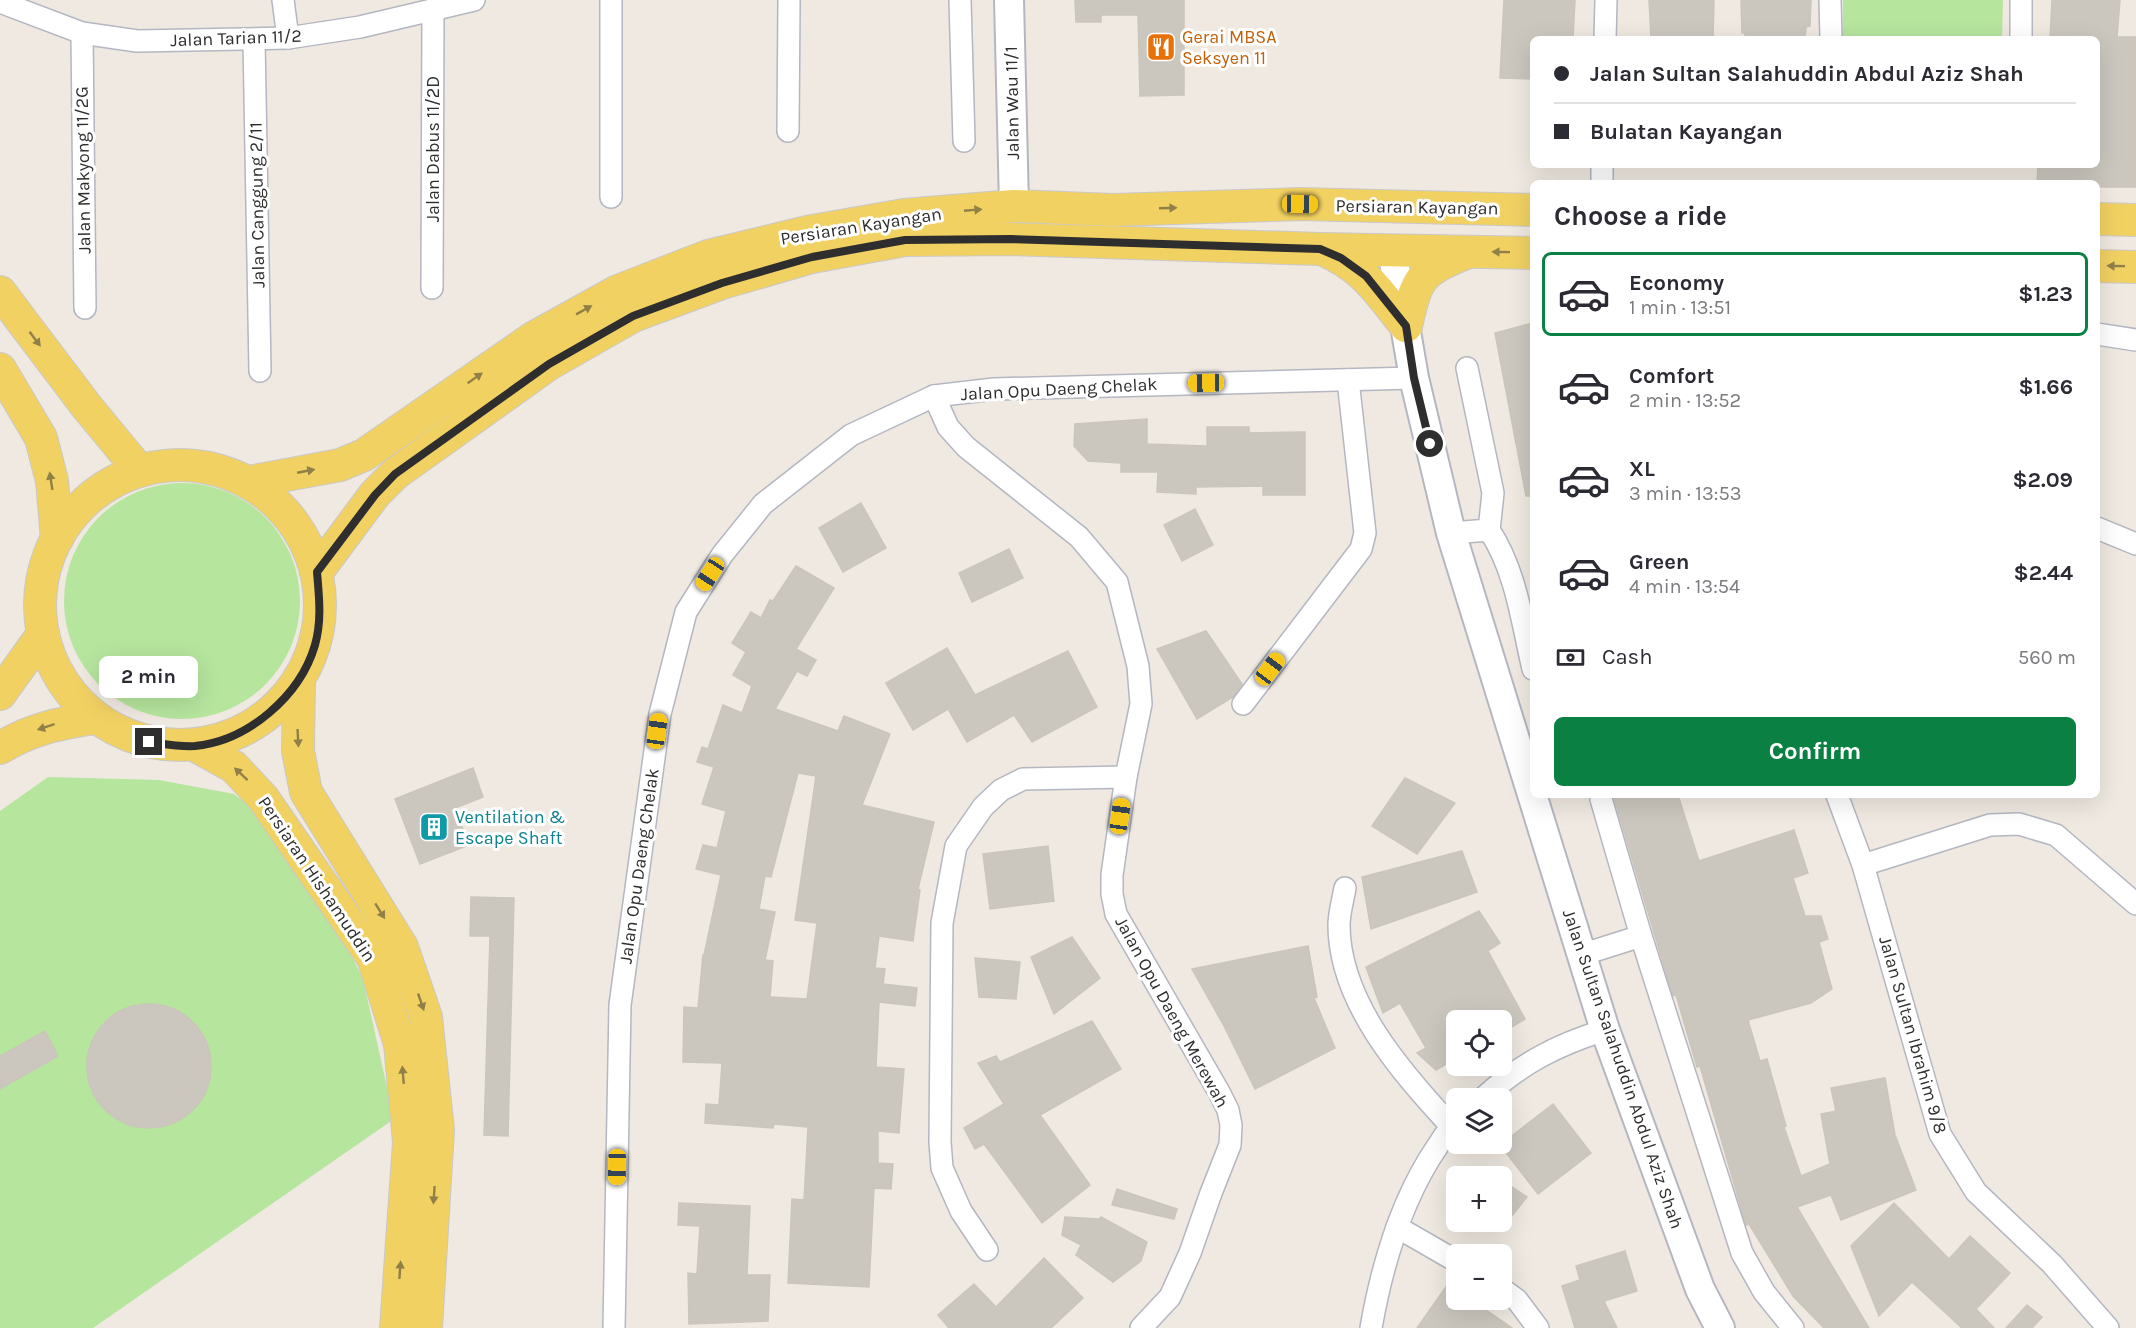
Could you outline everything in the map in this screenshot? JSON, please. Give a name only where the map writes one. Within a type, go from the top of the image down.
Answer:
[{"type":"main road","name":"Persiaran Kayangan","points":[[249,482],[340,465],[364,455],[533,338],[618,291],[708,256],[807,232],[904,215],[1014,206],[1113,210],[1300,204],[1530,210]]},
{"type":"main road","points":[[1300,204],[1369,224],[1379,230],[1389,242],[1392,250]]},
{"type":"main road","points":[[2100,219],[2136,220]]},
{"type":"main road","name":"Persiaran Kayangan","points":[[317,572],[375,495],[395,474],[540,371],[633,316],[722,283],[812,257],[905,240],[1011,239],[1530,253]]},
{"type":"main road","points":[[1320,249],[1341,258],[1366,276],[1406,326]]},
{"type":"main road","points":[[1406,326],[1414,292],[1425,275],[1440,263],[1469,251]]},
{"type":"main road","points":[[2100,266],[2136,267]]},
{"type":"main road","points":[[0,292],[140,471]]},
{"type":"main road","points":[[0,369],[42,438],[52,481],[57,539]]},
{"type":"main road","points":[[177,465],[214,468],[249,482],[279,505],[297,528],[303,536],[317,572],[320,609],[315,645],[299,679],[275,709],[244,730],[196,746],[149,742],[121,733],[95,717],[65,685],[54,666],[43,634],[40,602],[45,570],[57,539],[85,504],[107,486],[140,471],[177,465]]},
{"type":"main road","points":[[0,694],[43,634]]},
{"type":"main road","name":"Persiaran Hishamuddin","points":[[299,679],[298,751],[306,792],[402,947],[426,1017],[438,1131],[426,1328]]},
{"type":"main road","points":[[0,748],[50,725],[95,717]]},
{"type":"main road","name":"Persiaran Hishamuddin","points":[[196,746],[234,768],[262,798],[373,958],[400,1044],[409,1142],[396,1328]]},
{"type":"street","points":[[283,0],[288,38]]},
{"type":"street","name":"Jalan Tarian 11/2","points":[[0,2],[81,33],[137,41],[288,38],[360,27],[474,0]]},
{"type":"street","points":[[611,0],[611,197]]},
{"type":"street","points":[[788,131],[789,0]]},
{"type":"street","points":[[960,0],[964,141]]},
{"type":"street","name":"Jalan Wau 11/1","points":[[1009,0],[1014,206]]},
{"type":"street","points":[[1605,36],[1606,0]]},
{"type":"street","points":[[1830,0],[1831,36]]},
{"type":"street","points":[[2020,36],[2021,0]]},
{"type":"street","name":"Jalan Dabus 11/2D","points":[[432,288],[433,11]]},
{"type":"street","name":"Jalan Makyong 11/2G","points":[[81,33],[85,308]]},
{"type":"street","name":"Jalan Canggung 2/11","points":[[254,39],[260,371]]},
{"type":"street","name":"Jalan Sultan Salahuddin Abdul Aziz Shah","points":[[1392,250],[1414,378],[1451,533],[1530,758]]},
{"type":"street","points":[[2100,334],[2136,340]]},
{"type":"street","points":[[1467,368],[1493,493],[1489,530],[1500,546],[1508,565],[1530,657]]},
{"type":"street","name":"Jalan Opu Daeng Chelak","points":[[614,1328],[620,1005],[660,714],[686,612],[722,555],[763,504],[851,435],[934,396],[994,388],[1414,378]]},
{"type":"street","points":[[1243,704],[1361,549],[1365,533],[1348,380]]},
{"type":"street","name":"Jalan Opu Daeng Merewah","points":[[934,396],[948,427],[966,447],[1079,537],[1117,582],[1138,666],[1141,704],[1126,777],[1112,875],[1112,894],[1116,914],[1219,1092],[1228,1110],[1231,1125],[1230,1145],[1190,1253],[1170,1297],[1141,1328]]},
{"type":"street","points":[[2100,529],[2136,544]]},
{"type":"street","points":[[1451,533],[1489,530]]},
{"type":"street","points":[[987,1250],[956,1201],[942,1168],[940,1142],[942,923],[956,846],[983,807],[1001,790],[1023,779],[1126,777]]},
{"type":"street","name":"Jalan Sultan Salahuddin Abdul Aziz Shah","points":[[1540,798],[1581,955],[1605,1030],[1700,1289],[1720,1328]]},
{"type":"street","name":"Jalan Sultan Ibrahim 9/8","points":[[1838,798],[1863,866],[1940,1134],[1976,1192],[2052,1264],[2108,1328]]},
{"type":"street","points":[[1601,799],[1641,936],[1742,1253],[1764,1292],[1793,1328]]},
{"type":"street","points":[[1863,866],[1990,825],[2019,824],[2056,835],[2136,904]]},
{"type":"street","points":[[1345,888],[1339,924],[1342,960],[1356,995],[1378,1039],[1414,1086],[1446,1116]]},
{"type":"street","points":[[1581,955],[1641,936]]},
{"type":"street","points":[[1494,1088],[1507,1076],[1564,1044],[1605,1030]]},
{"type":"street","points":[[1371,1328],[1375,1304],[1397,1227],[1423,1168],[1446,1135]]},
{"type":"street","points":[[1397,1227],[1446,1256]]},
{"type":"street","points":[[1512,1296],[1538,1328]]},
{"type":"green space","points":[[1843,0],[2003,0],[2002,36],[1843,36]]},
{"type":"green space","points":[[182,483],[227,492],[257,510],[273,526],[286,546],[295,567],[300,601],[291,646],[273,676],[257,692],[237,705],[216,714],[182,719],[137,710],[107,692],[91,676],[78,656],[69,635],[64,601],[73,556],[91,526],[107,510],[127,497],[148,488]]},
{"type":"green space","points":[[48,777],[159,780],[234,794],[261,815],[321,894],[363,979],[394,1119],[93,1328],[0,1328],[0,811]]},
{"type":"building","name":"Gerai MBSA Seksyen 11","points":[[1075,0],[1184,0],[1184,95],[1140,96],[1138,15],[1101,15],[1101,22],[1076,22]]},
{"type":"building","points":[[1504,0],[1575,0],[1573,36],[1530,36],[1530,79],[1500,78]]},
{"type":"building","points":[[1649,0],[1714,0],[1713,36],[1651,36]]},
{"type":"building","points":[[1741,0],[1811,0],[1810,26],[1806,27],[1805,36],[1745,36],[1745,33],[1742,33]]},
{"type":"building","points":[[2052,0],[2120,0],[2117,37],[2136,37],[2136,187],[2100,187],[2100,180],[2037,180],[2038,168],[2100,168],[2100,36],[2050,36]]},
{"type":"building","points":[[1530,324],[1530,496],[1526,496],[1495,333]]},
{"type":"building","points":[[1147,419],[1147,444],[1207,446],[1207,427],[1249,427],[1249,433],[1305,432],[1305,495],[1263,495],[1263,486],[1196,487],[1196,494],[1157,492],[1158,472],[1121,472],[1121,463],[1088,461],[1074,446],[1075,424]]},
{"type":"building","points":[[861,503],[886,548],[843,572],[819,528]]},
{"type":"building","points":[[1195,509],[1213,545],[1182,561],[1164,525]]},
{"type":"building","points":[[1009,549],[1023,578],[972,602],[959,573]]},
{"type":"building","points":[[796,566],[834,588],[796,649],[816,660],[807,676],[797,671],[775,709],[838,731],[844,716],[890,734],[862,805],[934,822],[918,889],[920,890],[913,941],[879,936],[875,968],[885,969],[883,984],[917,988],[915,1006],[879,1002],[876,1067],[904,1069],[899,1133],[878,1131],[878,1163],[893,1164],[891,1189],[874,1188],[869,1287],[788,1283],[792,1199],[804,1200],[808,1127],[774,1124],[773,1128],[705,1123],[706,1104],[719,1105],[722,1063],[683,1062],[684,1007],[698,1008],[703,955],[721,875],[696,869],[703,845],[717,848],[726,811],[702,804],[714,767],[697,762],[702,747],[708,749],[723,705],[742,713],[752,686],[733,675],[746,652],[732,643],[751,612],[761,618],[770,600],[773,601]],"holes":[[[798,773],[816,776],[795,920],[817,923],[807,999],[770,997],[773,961],[765,960],[775,912],[759,909],[765,876],[771,877]]]},
{"type":"building","points":[[1206,631],[1242,684],[1233,697],[1197,719],[1157,649]]},
{"type":"building","points":[[947,648],[975,695],[1068,651],[1097,707],[1032,742],[1014,715],[967,742],[948,709],[913,730],[886,683]]},
{"type":"building","name":"Ventilation & Escape Shaft","points":[[473,768],[483,797],[455,808],[469,845],[420,864],[395,799]]},
{"type":"building","points":[[1405,778],[1455,803],[1417,854],[1372,826]]},
{"type":"building","points":[[1614,798],[1679,798],[1699,861],[1794,830],[1808,873],[1793,878],[1805,916],[1821,916],[1828,939],[1819,942],[1832,989],[1811,1003],[1748,1020],[1760,1061],[1767,1059],[1786,1126],[1784,1127],[1801,1176],[1830,1164],[1821,1114],[1836,1111],[1831,1088],[1885,1078],[1895,1135],[1916,1190],[1841,1220],[1831,1195],[1797,1207],[1869,1328],[1824,1328],[1793,1296],[1749,1224],[1746,1225],[1700,1066],[1697,1067],[1676,995],[1673,996]]},
{"type":"building","points":[[1048,846],[1054,901],[990,909],[983,854]]},
{"type":"building","points":[[1462,851],[1477,892],[1371,929],[1362,877]]},
{"type":"building","points":[[471,897],[514,898],[508,1136],[484,1135],[490,936],[470,936]]},
{"type":"building","points":[[1479,911],[1500,943],[1488,951],[1525,1019],[1512,1027],[1512,1010],[1446,1010],[1446,1064],[1436,1070],[1417,1053],[1426,1048],[1400,1003],[1383,1013],[1366,967]]},
{"type":"building","points":[[1072,937],[1100,978],[1054,1014],[1031,957]]},
{"type":"building","points":[[1308,946],[1317,997],[1314,998],[1335,1048],[1255,1089],[1224,1026],[1192,969]]},
{"type":"building","points":[[975,958],[1020,962],[1016,999],[979,997]]},
{"type":"building","points":[[149,1004],[173,1009],[193,1022],[206,1042],[211,1066],[206,1090],[193,1110],[173,1123],[149,1128],[125,1123],[105,1110],[92,1090],[87,1066],[92,1042],[105,1022],[125,1009]]},
{"type":"building","points":[[1092,1021],[1121,1069],[1040,1115],[1090,1185],[1042,1223],[984,1144],[975,1149],[964,1128],[1004,1104],[978,1063],[996,1056],[1000,1062]]},
{"type":"building","points":[[45,1031],[58,1056],[0,1089],[0,1056]]},
{"type":"building","points":[[1553,1104],[1591,1153],[1538,1194],[1507,1154],[1512,1154],[1512,1136]]},
{"type":"building","points":[[1512,1187],[1527,1197],[1512,1216]]},
{"type":"building","points":[[1117,1189],[1177,1209],[1174,1219],[1112,1205]]},
{"type":"building","points":[[679,1203],[750,1206],[747,1275],[770,1275],[768,1321],[689,1324],[688,1273],[697,1274],[700,1226],[678,1225]]},
{"type":"building","points":[[1894,1203],[1949,1259],[1970,1236],[2010,1273],[1976,1309],[1994,1328],[1962,1328],[1912,1282],[1879,1316],[1851,1246]]},
{"type":"building","points":[[1065,1217],[1099,1219],[1101,1217],[1147,1242],[1141,1261],[1113,1282],[1076,1255],[1081,1245],[1062,1235]]},
{"type":"building","points":[[1625,1251],[1637,1291],[1604,1301],[1617,1328],[1575,1328],[1562,1286],[1580,1280],[1576,1266]]},
{"type":"building","points":[[1044,1258],[1083,1298],[1051,1328],[949,1328],[938,1315],[974,1284],[996,1307]]},
{"type":"building","points":[[1446,1287],[1446,1310],[1486,1310],[1512,1328],[1417,1328]]},
{"type":"building","points":[[2027,1305],[2042,1317],[2032,1328],[2006,1328]]},
{"type":"place","name":"Gerai MBSA Seksyen 11","points":[[1161,47]]},
{"type":"place","name":"Ventilation & Escape Shaft","points":[[434,827]]},
{"type":"route","points":[[149,742],[196,746],[244,730],[275,709],[299,679],[315,645],[320,609],[317,572],[351,525],[395,474],[549,364],[633,316],[722,283],[812,257],[905,240],[1011,239],[1320,249],[1341,258],[1366,276],[1406,326],[1414,378],[1430,444]]}]
